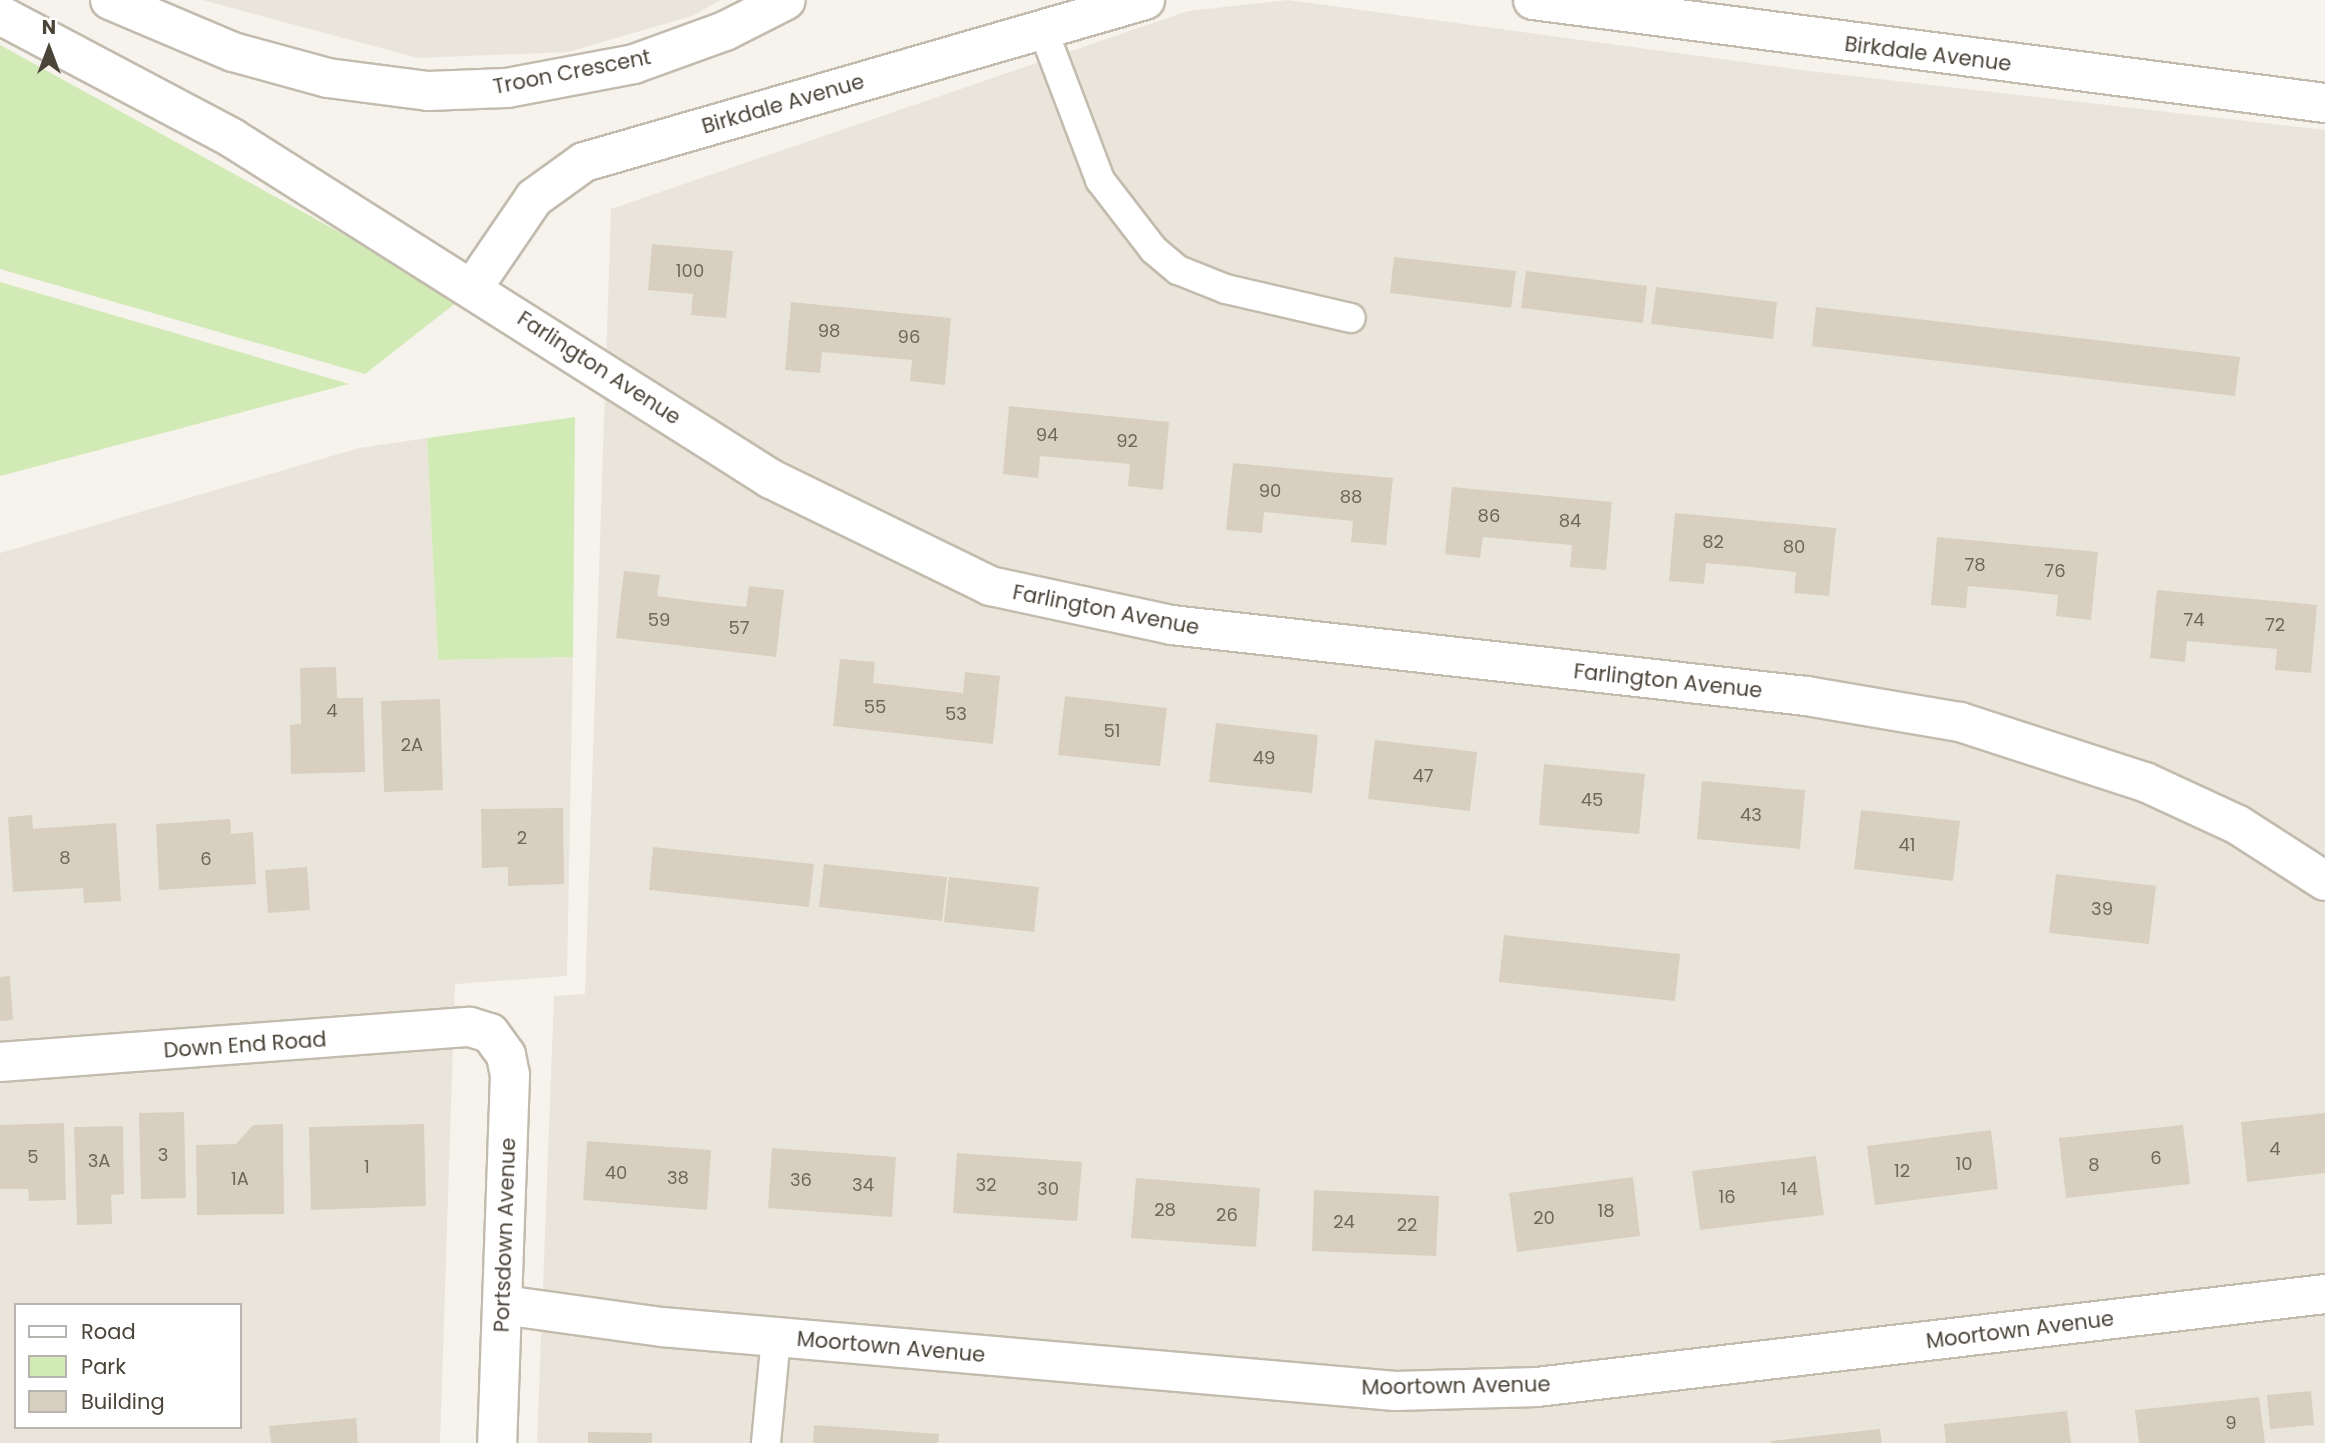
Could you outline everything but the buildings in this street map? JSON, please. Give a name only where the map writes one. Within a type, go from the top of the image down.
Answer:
[{"type":"street","name":"Troon Crescent","points":[[110,0],[233,51],[328,78],[428,91],[507,88],[634,64],[725,31],[786,0]]},
{"type":"street","name":"Birkdale Avenue","points":[[474,286],[534,198],[584,162],[1060,15],[1145,0]]},
{"type":"street","name":"Birkdale Avenue","points":[[1533,0],[2325,103]]},
{"type":"street","name":"Farlington Avenue","points":[[0,15],[232,138],[474,286],[771,479],[990,586],[1172,625],[1806,696],[1960,722],[2146,782],[2238,825],[2325,881]]},
{"type":"street","name":"Down End Road","points":[[0,1062],[470,1027],[490,1033]]},
{"type":"street","name":"Portsdown Avenue","points":[[490,1033],[506,1055],[510,1075],[497,1443]]},
{"type":"street","name":"Moortown Avenue","points":[[503,1305],[776,1337],[1395,1391],[1537,1387],[2325,1294]]},
{"type":"lane","points":[[1060,15],[1100,180],[1154,250],[1178,270],[1226,289],[1351,317]]},
{"type":"lane","points":[[766,1443],[776,1337]]},
{"type":"shaded area","points":[[202,0],[721,0],[692,16],[568,52],[418,58]]},
{"type":"shaded area","points":[[1288,0],[1809,71],[2325,130],[2325,1443],[537,1443],[554,996],[585,994],[611,209],[1188,11]]},
{"type":"shaded area","points":[[427,438],[438,660],[573,657],[567,976],[455,984],[440,1443],[0,1443],[0,553],[359,448]]},
{"type":"green space","points":[[0,45],[461,299],[365,374],[0,269]]},
{"type":"green space","points":[[0,282],[349,384],[0,476]]},
{"type":"green space","points":[[575,417],[573,657],[438,660],[427,438]]}]
